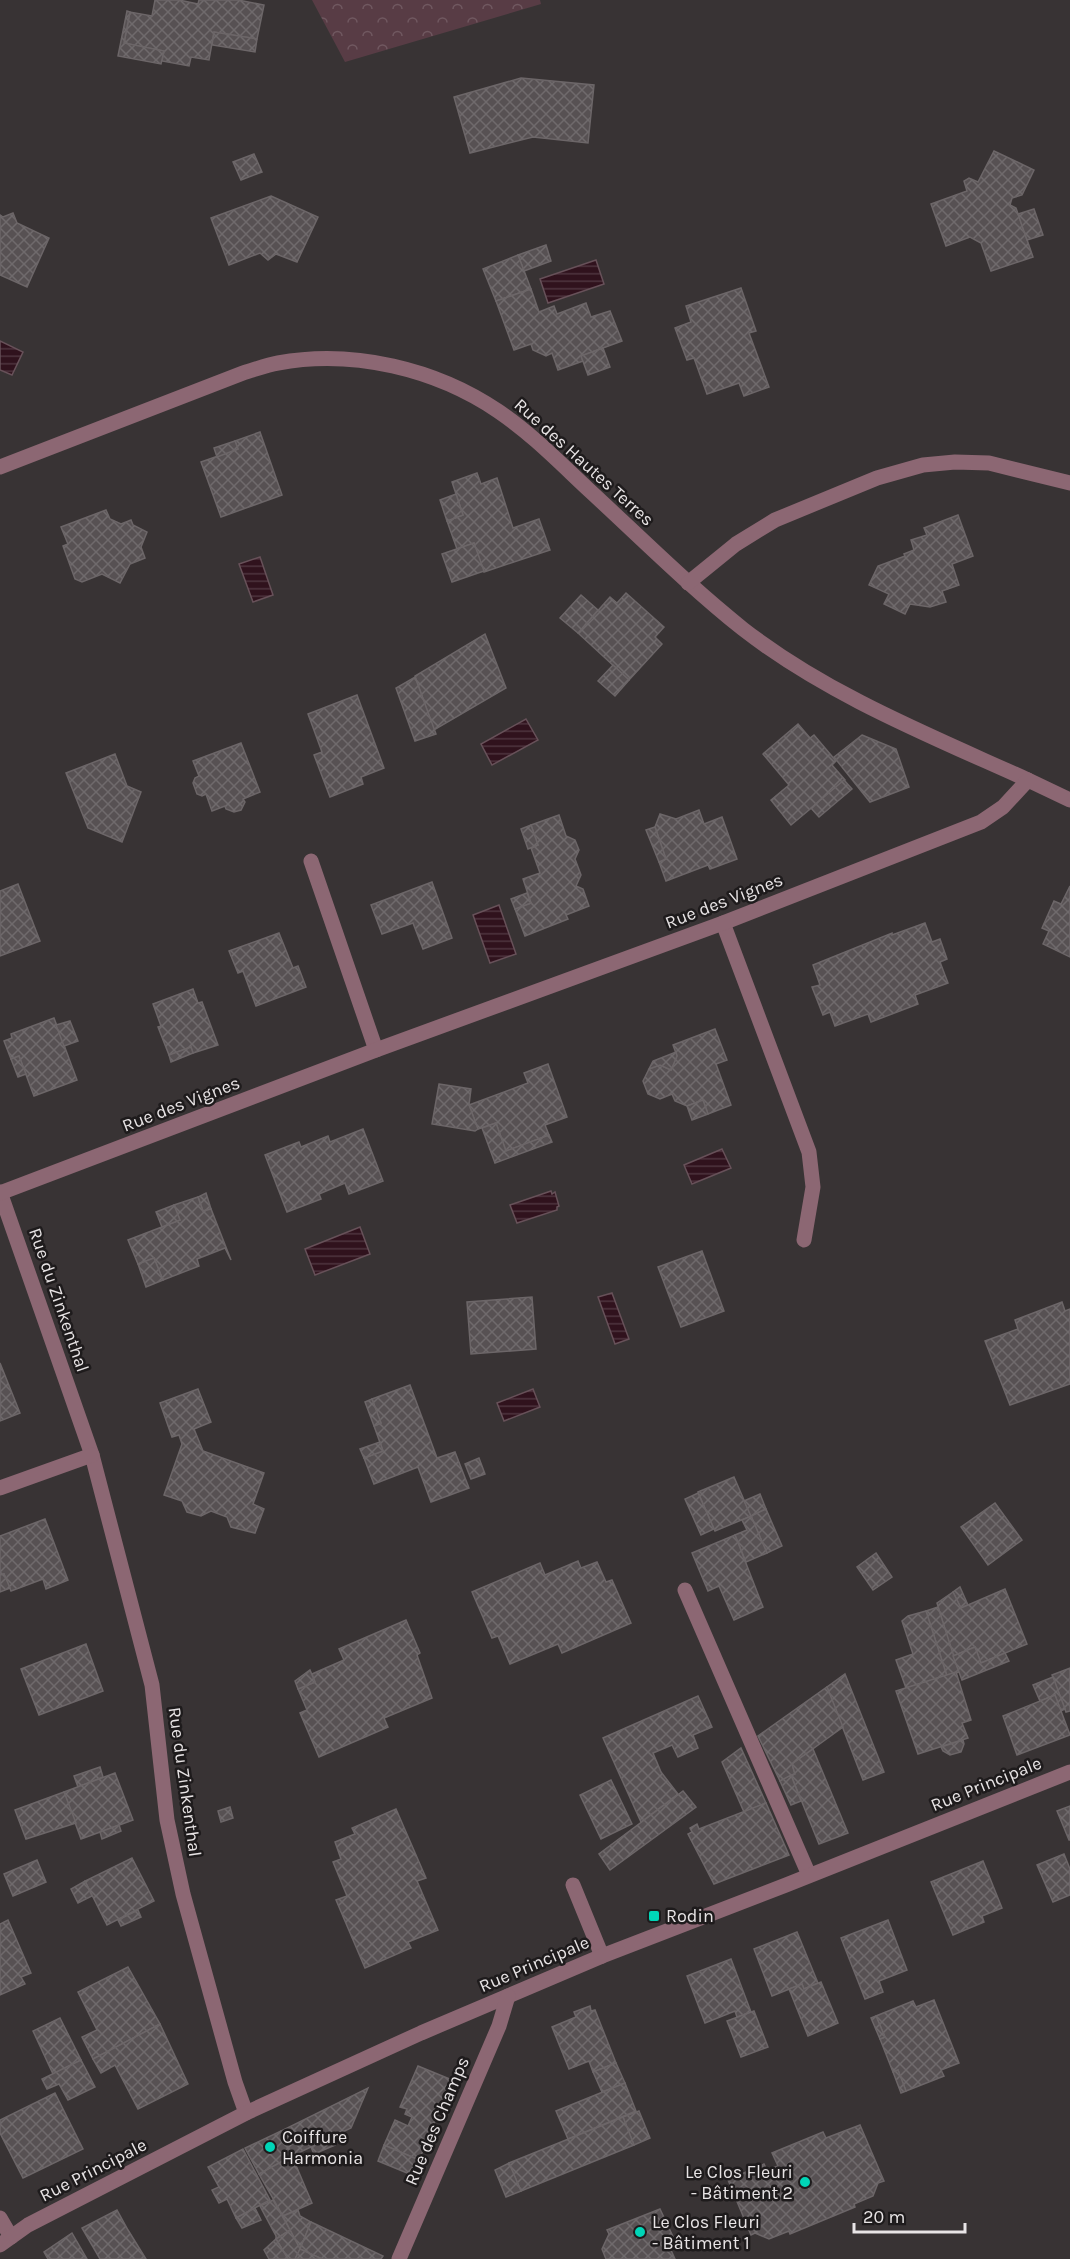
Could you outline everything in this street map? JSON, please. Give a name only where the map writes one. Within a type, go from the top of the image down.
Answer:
[{"type":"street","name":"Rue des Hautes Terres","points":[[0,467],[243,373],[278,363],[319,359],[360,360],[398,367],[468,393],[498,411],[537,441],[688,583],[744,630],[808,673],[900,722],[1028,780]]},
{"type":"street","points":[[688,583],[736,544],[775,520],[877,478],[923,465],[956,462],[989,463],[1070,483]]},
{"type":"street","points":[[1028,780],[1070,800]]},
{"type":"street","name":"Rue des Vignes","points":[[0,1193],[376,1050],[723,923],[981,822],[1003,807],[1028,780]]},
{"type":"street","points":[[311,861],[376,1050]]},
{"type":"street","points":[[723,923],[810,1152],[813,1187],[804,1240]]},
{"type":"street","name":"Rue du Zinkenthal","points":[[0,1193],[92,1455],[152,1685],[167,1820],[183,1894],[246,2114]]},
{"type":"street","points":[[0,1488],[92,1455]]},
{"type":"street","points":[[685,1590],[809,1875]]},
{"type":"street","name":"Rue Principale","points":[[5,2241],[28,2225],[246,2114],[421,2033],[602,1956],[1070,1772]]},
{"type":"street","points":[[573,1885],[602,1956]]},
{"type":"street","name":"Rue des Champs","points":[[399,2259],[499,2025],[508,1996]]},
{"type":"street","points":[[0,2218],[5,2241]]},
{"type":"green space","points":[[312,0],[540,0],[541,4],[345,62]]},
{"type":"shaded area","points":[[596,260],[604,284],[548,303],[540,279]]},
{"type":"shaded area","points":[[0,341],[23,352],[12,375],[0,370]]},
{"type":"shaded area","points":[[260,557],[273,595],[253,602],[239,564]]},
{"type":"shaded area","points":[[526,719],[538,740],[492,765],[481,744]]},
{"type":"shaded area","points":[[499,905],[516,954],[490,963],[473,915]]},
{"type":"shaded area","points":[[722,1149],[731,1168],[692,1184],[684,1165]]},
{"type":"shaded area","points":[[551,1191],[552,1194],[555,1192],[559,1206],[557,1210],[517,1223],[510,1205]]},
{"type":"shaded area","points":[[360,1227],[370,1254],[315,1275],[305,1249]]},
{"type":"shaded area","points":[[612,1293],[629,1339],[615,1344],[598,1297]]},
{"type":"shaded area","points":[[533,1389],[540,1407],[504,1421],[497,1403]]},
{"type":"building","points":[[155,0],[179,0],[198,4],[199,0],[238,0],[264,5],[257,39],[214,32],[209,60],[191,57],[189,66],[162,61],[164,51],[124,43],[130,12],[152,16]]},
{"type":"building","points":[[127,11],[130,12],[124,43],[164,51],[161,64],[118,56]]},
{"type":"building","points":[[214,32],[257,39],[255,52],[212,45]]},
{"type":"building","points":[[521,78],[594,85],[588,143],[533,137],[470,153],[454,97]]},
{"type":"building","points":[[994,151],[1034,170],[1022,195],[1012,198],[1010,205],[1016,208],[1033,257],[991,271],[981,243],[970,237],[946,246],[931,204],[967,191],[964,181],[969,178],[978,182]]},
{"type":"building","points":[[254,154],[262,172],[241,180],[233,162]]},
{"type":"building","points":[[271,196],[318,217],[297,262],[276,254],[268,260],[260,253],[229,265],[211,218]]},
{"type":"building","points":[[1034,209],[1043,235],[1027,240],[1018,214]]},
{"type":"building","points":[[13,213],[17,223],[49,238],[27,287],[0,275],[0,215],[3,217]]},
{"type":"building","points":[[546,245],[551,261],[524,271],[518,255]]},
{"type":"building","points":[[518,255],[531,289],[496,301],[483,269]]},
{"type":"building","points":[[741,288],[756,331],[749,333],[769,387],[744,396],[739,383],[707,394],[694,358],[687,360],[675,328],[691,322],[686,306]]},
{"type":"building","points":[[531,289],[539,312],[554,306],[557,314],[586,303],[591,317],[610,311],[622,341],[581,356],[583,361],[558,370],[552,353],[546,356],[533,350],[531,344],[514,350],[496,301]]},
{"type":"building","points":[[603,348],[610,367],[588,375],[581,356]]},
{"type":"building","points":[[260,432],[282,495],[221,517],[201,462],[238,449],[235,441]]},
{"type":"building","points":[[235,441],[238,449],[217,457],[214,448]]},
{"type":"building","points":[[477,473],[481,484],[497,478],[513,528],[539,519],[550,550],[484,572],[474,543],[457,549],[447,521],[463,515],[452,482]]},
{"type":"building","points":[[456,494],[463,515],[447,521],[440,500]]},
{"type":"building","points":[[106,510],[110,519],[121,524],[131,520],[133,525],[147,532],[141,547],[145,558],[130,564],[120,583],[102,574],[82,582],[75,579],[63,546],[68,544],[61,527]]},
{"type":"building","points":[[958,515],[973,556],[952,564],[959,585],[942,591],[946,602],[930,607],[910,604],[905,614],[884,604],[889,594],[869,585],[878,566],[905,556],[904,554],[914,550],[911,540],[927,535],[924,528]]},
{"type":"building","points":[[474,543],[484,571],[452,582],[442,554]]},
{"type":"building","points":[[626,593],[664,627],[655,637],[662,644],[629,680],[578,633],[610,597],[617,603]]},
{"type":"building","points":[[581,595],[598,610],[578,633],[560,618]]},
{"type":"building","points":[[485,634],[506,688],[434,730],[415,676]]},
{"type":"building","points":[[613,665],[629,680],[615,696],[598,681]]},
{"type":"building","points":[[415,677],[436,734],[415,741],[396,688]]},
{"type":"building","points":[[357,695],[384,768],[361,777],[363,784],[330,797],[314,755],[322,752],[308,714]]},
{"type":"building","points":[[798,724],[810,738],[814,735],[836,761],[832,765],[845,780],[791,825],[771,800],[789,785],[763,754]]},
{"type":"building","points":[[862,735],[896,749],[909,787],[870,802],[834,757]]},
{"type":"building","points":[[241,743],[260,792],[243,799],[245,802],[241,810],[234,812],[226,809],[225,806],[212,811],[206,794],[202,796],[197,794],[193,783],[199,776],[193,761]]},
{"type":"building","points":[[115,754],[127,786],[141,792],[122,842],[88,828],[66,773]]},
{"type":"building","points":[[844,780],[852,789],[819,817],[811,808]]},
{"type":"building","points":[[699,810],[704,824],[722,817],[737,859],[710,869],[708,865],[666,881],[659,862],[666,859],[655,827],[660,814],[676,819]]},
{"type":"building","points":[[559,815],[566,836],[575,840],[579,850],[575,859],[581,875],[576,886],[583,889],[589,906],[566,915],[568,919],[525,936],[515,909],[531,903],[523,879],[540,873],[531,848],[538,845],[531,825]]},
{"type":"building","points":[[531,825],[538,845],[528,849],[521,829]]},
{"type":"building","points":[[655,827],[666,859],[659,862],[646,830]]},
{"type":"building","points":[[432,882],[452,938],[423,949],[413,923],[382,934],[371,905]]},
{"type":"building","points":[[18,884],[40,941],[0,956],[0,891]]},
{"type":"building","points":[[1070,886],[1070,957],[1043,944],[1049,931],[1042,928],[1054,901],[1061,904]]},
{"type":"building","points":[[527,893],[531,903],[515,909],[511,899]]},
{"type":"building","points":[[925,923],[932,942],[940,939],[947,959],[940,962],[948,983],[915,995],[918,1004],[871,1022],[868,1014],[835,1026],[830,1012],[823,1015],[812,987],[820,985],[813,965],[892,933],[892,935]]},
{"type":"building","points":[[279,933],[293,968],[298,966],[306,987],[256,1006],[243,971],[238,973],[229,951]]},
{"type":"building","points":[[193,989],[198,1003],[202,1002],[218,1045],[193,1053],[191,1047],[169,1055],[158,1027],[161,1026],[153,1004]]},
{"type":"building","points":[[54,1018],[77,1080],[34,1096],[19,1056],[11,1059],[4,1041],[12,1038],[11,1034]]},
{"type":"building","points":[[70,1021],[78,1041],[64,1046],[56,1025]]},
{"type":"building","points":[[715,1029],[727,1060],[716,1064],[731,1105],[708,1114],[703,1100],[687,1106],[675,1101],[672,1094],[660,1099],[648,1094],[643,1081],[649,1069],[660,1065],[671,1070],[677,1056],[673,1045]]},
{"type":"building","points":[[191,1047],[193,1053],[171,1062],[169,1055]]},
{"type":"building","points":[[676,1052],[677,1056],[671,1070],[660,1065],[649,1069],[653,1061]]},
{"type":"building","points":[[19,1056],[26,1074],[18,1077],[11,1059]]},
{"type":"building","points":[[548,1064],[567,1117],[545,1125],[549,1135],[506,1151],[496,1123],[478,1129],[469,1105],[528,1083],[524,1073]]},
{"type":"building","points":[[439,1084],[471,1089],[469,1105],[478,1129],[475,1131],[432,1124]]},
{"type":"building","points":[[703,1100],[708,1114],[692,1120],[687,1106]]},
{"type":"building","points":[[496,1123],[506,1151],[549,1135],[552,1142],[495,1163],[482,1128]]},
{"type":"building","points":[[363,1129],[383,1181],[349,1194],[345,1183],[319,1194],[321,1199],[287,1212],[265,1155],[299,1142],[301,1147],[328,1136],[330,1142]]},
{"type":"building","points":[[206,1193],[211,1209],[203,1211],[198,1197]]},
{"type":"building","points":[[198,1197],[203,1211],[211,1209],[231,1260],[225,1248],[197,1259],[199,1266],[163,1280],[154,1258],[138,1264],[128,1240],[180,1220],[174,1205]]},
{"type":"building","points":[[174,1205],[180,1220],[162,1227],[156,1212]]},
{"type":"building","points":[[702,1251],[724,1311],[681,1327],[658,1267]]},
{"type":"building","points":[[154,1258],[163,1280],[146,1287],[138,1264]]},
{"type":"building","points":[[532,1297],[536,1349],[471,1354],[467,1302]]},
{"type":"building","points":[[1062,1302],[1065,1311],[1070,1309],[1070,1384],[1010,1405],[985,1341],[1018,1329],[1015,1320]]},
{"type":"building","points":[[0,1363],[20,1413],[0,1421]]},
{"type":"building","points":[[410,1385],[437,1458],[455,1452],[469,1488],[431,1502],[418,1467],[374,1484],[364,1458],[383,1451],[374,1426],[381,1423],[372,1399]]},
{"type":"building","points":[[198,1389],[211,1422],[194,1429],[203,1451],[264,1473],[253,1504],[264,1509],[255,1533],[231,1527],[227,1517],[211,1511],[201,1516],[187,1512],[182,1501],[164,1495],[182,1444],[179,1435],[172,1437],[160,1403]]},
{"type":"building","points":[[372,1399],[381,1423],[374,1426],[365,1402]]},
{"type":"building","points":[[380,1442],[383,1451],[364,1458],[360,1449]]},
{"type":"building","points":[[479,1458],[485,1474],[471,1479],[465,1464]]},
{"type":"building","points":[[734,1477],[751,1516],[715,1531],[698,1492]]},
{"type":"building","points":[[698,1493],[714,1529],[701,1535],[685,1499]]},
{"type":"building","points":[[760,1494],[766,1509],[751,1516],[744,1501]]},
{"type":"building","points":[[995,1503],[1022,1540],[988,1565],[961,1527]]},
{"type":"building","points":[[766,1509],[782,1546],[767,1553],[751,1516]]},
{"type":"building","points":[[751,1516],[767,1553],[746,1562],[735,1535],[747,1530],[742,1520]]},
{"type":"building","points":[[45,1519],[68,1580],[46,1589],[43,1579],[11,1591],[4,1574],[0,1575],[0,1536]]},
{"type":"building","points":[[735,1535],[763,1607],[734,1620],[719,1586],[708,1591],[692,1553]]},
{"type":"building","points":[[876,1553],[892,1577],[873,1590],[857,1567]]},
{"type":"building","points":[[578,1561],[581,1568],[597,1562],[606,1582],[612,1580],[631,1623],[562,1653],[558,1644],[510,1664],[498,1636],[492,1638],[472,1592],[540,1563],[545,1575]]},
{"type":"building","points":[[4,1574],[10,1588],[0,1592],[0,1575]]},
{"type":"building","points":[[960,1587],[968,1605],[961,1608],[953,1592]]},
{"type":"building","points":[[1005,1589],[1027,1644],[981,1663],[975,1647],[953,1656],[937,1603],[953,1592],[961,1608]]},
{"type":"building","points":[[938,1607],[959,1672],[947,1676],[926,1611]]},
{"type":"building","points":[[926,1611],[947,1676],[906,1688],[896,1660],[913,1654],[902,1621],[908,1616]]},
{"type":"building","points":[[406,1620],[420,1653],[417,1655],[432,1698],[384,1718],[388,1727],[319,1757],[300,1713],[307,1710],[298,1689],[315,1682],[312,1674],[344,1660],[339,1649]]},
{"type":"building","points":[[86,1644],[103,1691],[39,1715],[21,1669]]},
{"type":"building","points":[[975,1647],[981,1663],[1005,1653],[1009,1661],[962,1680],[953,1656]]},
{"type":"building","points":[[1070,1668],[1070,1711],[1066,1712],[1052,1675]]},
{"type":"building","points":[[310,1670],[315,1682],[298,1689],[295,1681]]},
{"type":"building","points":[[956,1672],[971,1720],[962,1723],[968,1738],[918,1754],[896,1691]]},
{"type":"building","points":[[845,1674],[884,1772],[863,1780],[827,1687]]},
{"type":"building","points":[[1053,1677],[1065,1709],[1061,1711],[1055,1695],[1040,1701],[1033,1685]]},
{"type":"building","points":[[827,1687],[843,1727],[792,1764],[795,1774],[780,1781],[758,1736]]},
{"type":"building","points":[[1055,1695],[1070,1735],[1017,1755],[1003,1716]]},
{"type":"building","points":[[698,1696],[712,1727],[693,1735],[698,1748],[678,1757],[672,1745],[653,1753],[661,1772],[678,1794],[641,1822],[603,1738]]},
{"type":"building","points":[[963,1740],[961,1752],[950,1755],[941,1747]]},
{"type":"building","points":[[741,1748],[766,1803],[744,1812],[722,1762]]},
{"type":"building","points":[[813,1749],[848,1833],[819,1844],[791,1775],[795,1774],[792,1764]]},
{"type":"building","points":[[100,1767],[103,1777],[78,1787],[74,1776]]},
{"type":"building","points":[[115,1773],[133,1820],[81,1839],[64,1792]]},
{"type":"building","points":[[791,1775],[801,1801],[791,1805],[780,1781]]},
{"type":"building","points":[[611,1780],[632,1824],[601,1839],[580,1795]]},
{"type":"building","points":[[683,1791],[696,1807],[610,1870],[599,1854]]},
{"type":"building","points":[[64,1792],[76,1823],[26,1839],[15,1810]]},
{"type":"building","points":[[766,1803],[789,1855],[714,1884],[688,1834],[692,1832],[690,1828],[697,1824],[699,1829]]},
{"type":"building","points":[[1070,1806],[1070,1840],[1069,1840],[1057,1811]]},
{"type":"building","points":[[230,1807],[233,1818],[221,1822],[218,1811]]},
{"type":"building","points":[[396,1809],[426,1878],[417,1881],[438,1930],[408,1942],[411,1948],[365,1968],[336,1900],[347,1896],[333,1862],[341,1859],[335,1842],[355,1834],[352,1828]]},
{"type":"building","points":[[119,1825],[121,1831],[102,1839],[100,1832]]},
{"type":"building","points":[[1064,1854],[1070,1869],[1070,1895],[1053,1902],[1037,1865]]},
{"type":"building","points":[[132,1858],[154,1901],[107,1925],[85,1881]]},
{"type":"building","points":[[37,1860],[46,1882],[13,1896],[4,1874]]},
{"type":"building","points":[[983,1861],[1002,1908],[982,1916],[984,1922],[953,1935],[931,1882]]},
{"type":"building","points":[[85,1881],[92,1896],[78,1903],[71,1889]]},
{"type":"building","points":[[138,1910],[141,1917],[121,1926],[118,1920]]},
{"type":"building","points":[[8,1920],[31,1973],[21,1977],[25,1984],[0,1995],[0,1924]]},
{"type":"building","points":[[888,1920],[907,1970],[879,1981],[883,1992],[865,1999],[841,1938]]},
{"type":"building","points":[[797,1932],[818,1983],[804,1989],[802,1984],[772,1996],[754,1949]]},
{"type":"building","points":[[731,1959],[751,2012],[737,2017],[735,2011],[705,2023],[687,1976]]},
{"type":"building","points":[[128,1967],[160,2024],[93,2059],[82,2037],[97,2030],[78,1992]]},
{"type":"building","points":[[821,1982],[838,2023],[808,2036],[789,1989],[802,1984],[804,1989]]},
{"type":"building","points":[[934,2000],[959,2063],[941,2070],[944,2076],[906,2091],[898,2070],[893,2072],[880,2039],[885,2037],[876,2016],[913,2001],[916,2007]]},
{"type":"building","points":[[590,2006],[591,2011],[595,2010],[616,2063],[593,2072],[589,2061],[569,2069],[552,2027],[576,2017],[574,2012]]},
{"type":"building","points":[[754,2011],[768,2047],[741,2057],[727,2021]]},
{"type":"building","points":[[876,2016],[885,2037],[880,2039],[871,2018]]},
{"type":"building","points":[[60,2018],[81,2060],[53,2074],[33,2031]]},
{"type":"building","points":[[160,2024],[188,2084],[138,2109],[115,2065],[101,2073],[93,2059]]},
{"type":"building","points":[[81,2060],[95,2087],[68,2100],[59,2084],[47,2089],[42,2079]]},
{"type":"building","points":[[616,2063],[625,2083],[602,2092],[593,2072]]},
{"type":"building","points":[[418,2066],[452,2080],[419,2160],[384,2145],[395,2120],[408,2126],[412,2117],[405,2114],[407,2109],[400,2107]]},
{"type":"building","points":[[898,2070],[906,2091],[901,2093],[893,2072]]},
{"type":"building","points":[[625,2083],[636,2111],[568,2139],[556,2111]]},
{"type":"building","points":[[368,2088],[351,2128],[292,2156],[281,2131]]},
{"type":"building","points":[[55,2093],[83,2149],[23,2178],[0,2133],[0,2120]]},
{"type":"building","points":[[639,2111],[650,2138],[634,2145],[623,2117]]},
{"type":"building","points":[[623,2117],[634,2145],[521,2191],[509,2163]]},
{"type":"building","name":"Le Clos Fleuri - Bâtiment 2","points":[[860,2125],[884,2181],[878,2183],[873,2196],[854,2204],[855,2207],[790,2234],[789,2231],[769,2239],[755,2233],[751,2235],[728,2180],[764,2164],[767,2170],[778,2166],[772,2153],[823,2132],[826,2138]]},
{"type":"building","points":[[281,2131],[292,2156],[259,2174],[245,2148]]},
{"type":"building","points":[[331,2137],[335,2145],[314,2154],[311,2147]]},
{"type":"building","points":[[384,2145],[419,2160],[412,2175],[378,2161]]},
{"type":"building","points":[[243,2149],[270,2200],[236,2218],[227,2199],[219,2203],[212,2190],[219,2187],[208,2167]]},
{"type":"building","points":[[292,2156],[312,2203],[283,2216],[259,2174]]},
{"type":"building","points":[[509,2163],[521,2191],[506,2197],[495,2170]]},
{"type":"building","points":[[273,2200],[290,2230],[276,2239],[260,2206]]},
{"type":"building","points":[[255,2208],[261,2220],[242,2228],[236,2218]]},
{"type":"building","name":"Le Clos Fleuri - Bâtiment 1","points":[[660,2209],[677,2245],[670,2248],[675,2259],[606,2259],[602,2249],[609,2234],[607,2230]]},
{"type":"building","points":[[117,2210],[146,2259],[100,2259],[82,2228]]},
{"type":"building","points":[[298,2210],[300,2216],[311,2222],[300,2249],[283,2216]]},
{"type":"building","points":[[311,2222],[383,2256],[381,2259],[322,2259],[300,2249]]},
{"type":"building","points":[[290,2230],[300,2249],[295,2259],[288,2259],[276,2239]]},
{"type":"building","points":[[72,2233],[87,2259],[48,2259],[44,2252]]},
{"type":"building","points":[[276,2239],[288,2259],[269,2259],[264,2250]]},
{"type":"building","points":[[300,2249],[322,2259],[295,2259]]},
{"type":"place","name":"Rodin","points":[[654,1916]]},
{"type":"place","name":"Coiffure Harmonia","points":[[270,2147]]},
{"type":"place","name":"Le Clos Fleuri - Bâtiment 2","points":[[805,2182]]},
{"type":"place","name":"Le Clos Fleuri - Bâtiment 1","points":[[640,2232]]}]
